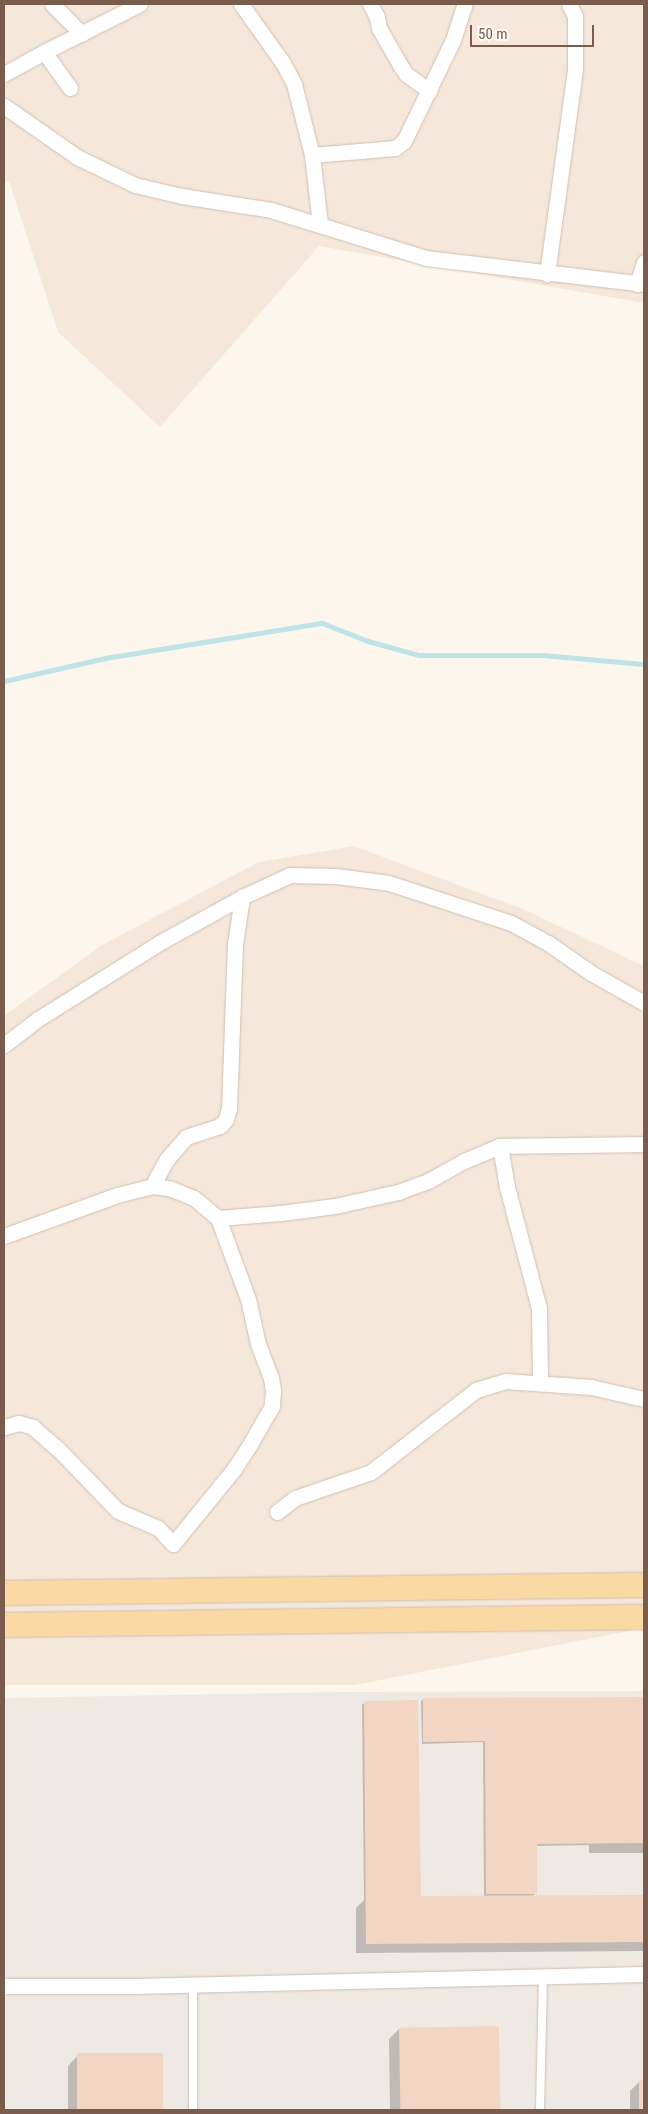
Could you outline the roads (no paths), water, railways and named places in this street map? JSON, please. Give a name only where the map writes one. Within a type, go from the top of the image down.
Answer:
[{"type":"main road","points":[[4,1593],[644,1585]]},
{"type":"main road","points":[[4,1626],[644,1617]]},
{"type":"street","points":[[52,4],[82,34]]},
{"type":"street","points":[[4,74],[140,4]]},
{"type":"street","points":[[241,4],[283,63],[294,84],[312,155],[320,224]]},
{"type":"street","points":[[370,4],[377,17],[379,28],[406,74],[429,91]]},
{"type":"street","points":[[312,155],[395,148],[404,141],[453,40],[465,4]]},
{"type":"street","points":[[547,274],[575,69],[574,8]]},
{"type":"street","points":[[44,52],[70,88]]},
{"type":"street","points":[[4,106],[77,157],[135,185],[182,196],[271,210],[426,258],[641,284],[644,262]]},
{"type":"street","points":[[4,1045],[38,1019],[136,957],[242,897],[290,875],[336,876],[389,882],[511,923],[548,943],[591,973],[632,994],[644,1004]]},
{"type":"street","points":[[152,1186],[166,1160],[186,1137],[220,1126],[226,1119],[229,1108],[234,944],[242,897]]},
{"type":"street","points":[[218,1218],[336,1206],[398,1192],[428,1181],[464,1160],[500,1146],[644,1144]]},
{"type":"street","points":[[500,1146],[507,1187],[539,1308],[540,1382]]},
{"type":"street","points":[[4,1236],[117,1195],[152,1186],[169,1188],[194,1198],[218,1218],[248,1300],[258,1344],[271,1378],[272,1406],[234,1469],[174,1544],[158,1528],[118,1511],[59,1450],[33,1427],[19,1423],[4,1427]]},
{"type":"street","points":[[277,1512],[295,1498],[371,1472],[476,1390],[505,1381],[591,1387],[644,1399]]},
{"type":"street","points":[[4,1986],[193,1984],[644,1974]]},
{"type":"lane","points":[[540,2110],[543,1976]]},
{"type":"lane","points":[[193,1984],[193,2110]]},
{"type":"waterway","points":[[4,681],[105,658],[322,623],[368,641],[419,655],[542,655],[644,664]]}]
